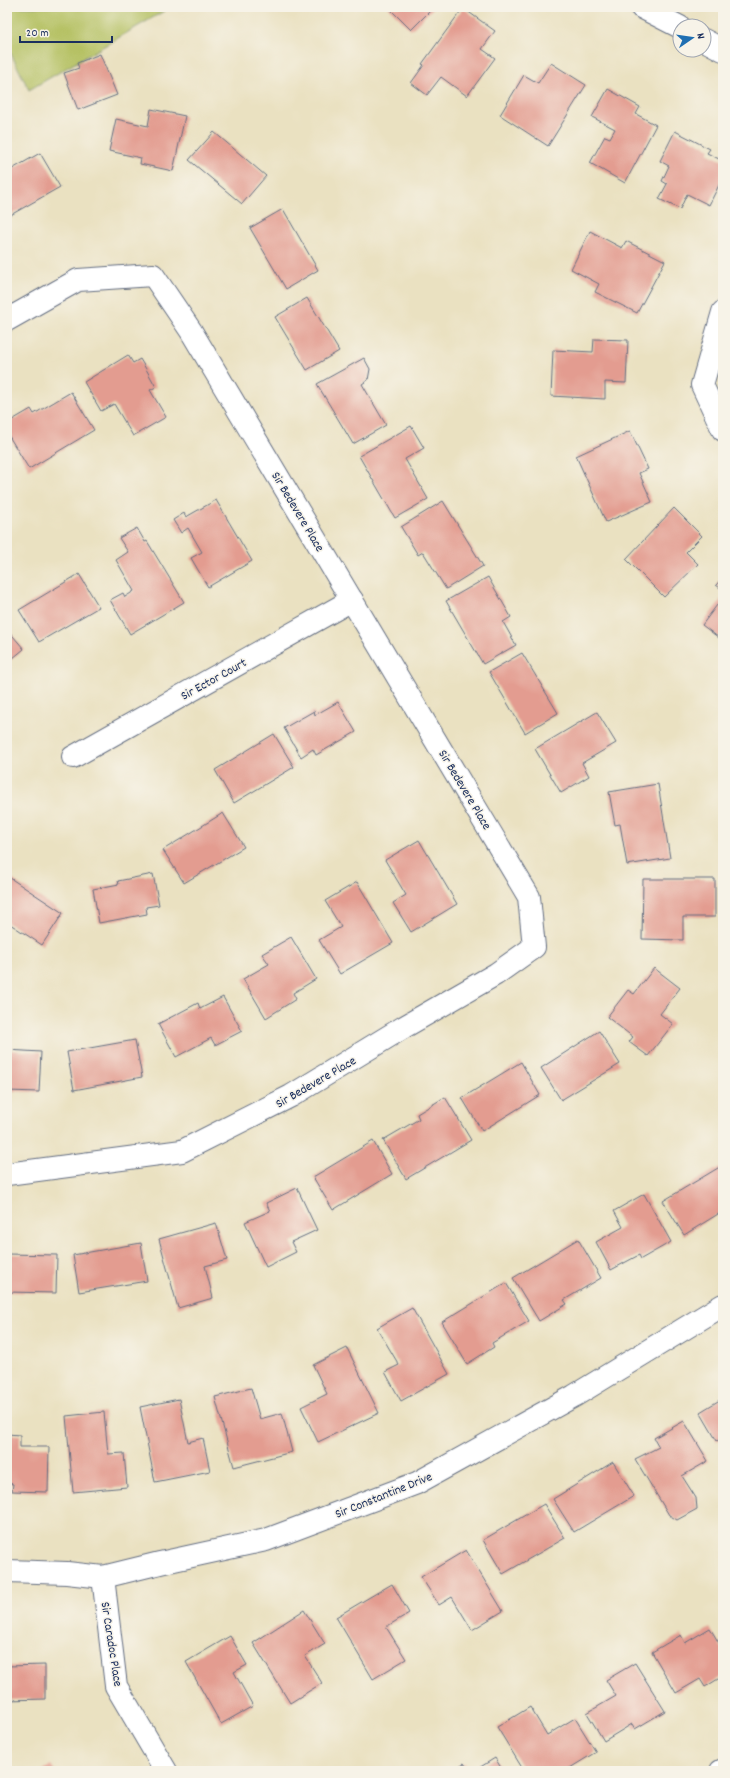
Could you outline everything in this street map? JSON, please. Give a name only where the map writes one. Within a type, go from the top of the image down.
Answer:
[{"type":"street","points":[[641,7],[672,23]]},
{"type":"street","points":[[712,44],[723,50]]},
{"type":"street","name":"Sir Bedevere Place","points":[[7,320],[78,280],[153,275],[191,331],[529,897],[534,947],[496,974],[404,1027],[291,1096],[182,1151],[7,1174]]},
{"type":"street","points":[[723,312],[702,385],[723,430]]},
{"type":"street","name":"Sir Ector Court","points":[[73,757],[352,600]]},
{"type":"street","name":"Sir Constantine Drive","points":[[7,1571],[67,1573],[103,1577],[160,1562],[266,1540],[417,1483],[574,1396],[723,1305]]},
{"type":"street","name":"Sir Caradoc Place","points":[[103,1577],[116,1686],[166,1771]]},
{"type":"green space","points":[[7,7],[171,7],[29,90],[7,46]]},
{"type":"building","points":[[388,7],[434,7],[411,30]]},
{"type":"building","points":[[463,8],[495,31],[482,49],[495,58],[467,96],[441,77],[427,95],[411,83],[424,65],[422,64]]},
{"type":"building","points":[[100,54],[117,95],[78,110],[64,73],[79,68],[77,63]]},
{"type":"building","points":[[551,63],[586,85],[548,146],[500,115],[524,75],[538,83]]},
{"type":"building","points":[[608,89],[640,107],[636,114],[656,125],[625,183],[590,163],[605,136],[610,138],[615,129],[592,117]]},
{"type":"building","points":[[151,109],[185,116],[173,171],[140,164],[141,158],[109,151],[116,119],[148,126]]},
{"type":"building","points":[[675,131],[710,149],[707,153],[723,161],[723,177],[709,205],[687,194],[680,209],[659,199],[667,184],[662,181],[669,166],[660,161]]},
{"type":"building","points":[[214,132],[266,176],[242,204],[189,160]]},
{"type":"building","points":[[40,153],[60,187],[7,217],[7,172]]},
{"type":"building","points":[[283,209],[318,270],[286,289],[250,228]]},
{"type":"building","points":[[590,231],[622,248],[626,241],[665,261],[637,313],[595,292],[599,284],[571,269]]},
{"type":"building","points":[[307,298],[339,351],[307,370],[275,317]]},
{"type":"building","points":[[594,339],[628,340],[626,383],[605,382],[605,399],[551,396],[553,350],[593,352]]},
{"type":"building","points":[[128,355],[133,363],[140,359],[156,387],[150,390],[166,417],[133,436],[114,404],[101,411],[84,382]]},
{"type":"building","points":[[364,358],[370,369],[368,380],[362,384],[386,425],[353,444],[317,384]]},
{"type":"building","points":[[71,392],[94,430],[29,469],[7,433],[7,423],[31,409],[34,414]]},
{"type":"building","points":[[411,426],[424,448],[405,459],[428,499],[395,518],[359,456]]},
{"type":"building","points":[[630,431],[648,469],[639,473],[652,502],[606,522],[576,456]]},
{"type":"building","points":[[216,500],[252,561],[208,587],[191,558],[202,552],[188,528],[181,533],[173,520],[184,513],[186,517]]},
{"type":"building","points":[[443,501],[483,566],[446,589],[423,552],[418,555],[401,527]]},
{"type":"building","points":[[674,508],[702,536],[686,552],[698,564],[664,597],[626,559]]},
{"type":"building","points":[[137,528],[145,542],[147,541],[184,602],[130,634],[110,600],[123,593],[125,597],[134,591],[116,560],[128,552],[119,538]]},
{"type":"building","points":[[79,574],[99,607],[39,642],[19,610]]},
{"type":"building","points":[[488,577],[511,617],[503,622],[516,645],[483,664],[446,601]]},
{"type":"building","points":[[723,577],[723,590],[716,585]]},
{"type":"building","points":[[723,597],[723,641],[702,625]]},
{"type":"building","points":[[7,629],[24,649],[7,663]]},
{"type":"building","points":[[522,653],[558,713],[525,733],[489,672]]},
{"type":"building","points":[[338,702],[356,732],[316,755],[313,749],[301,757],[284,728],[314,711],[315,715]]},
{"type":"building","points":[[597,712],[616,743],[582,763],[589,776],[561,793],[535,749]]},
{"type":"building","points":[[274,734],[294,767],[234,803],[215,770]]},
{"type":"building","points":[[658,784],[670,858],[627,865],[620,824],[615,825],[609,792]]},
{"type":"building","points":[[223,813],[244,847],[184,883],[163,850]]},
{"type":"building","points":[[419,840],[457,904],[411,932],[393,903],[406,895],[385,860]]},
{"type":"building","points":[[153,874],[159,905],[146,907],[147,914],[99,923],[93,889],[119,884],[118,881]]},
{"type":"building","points":[[7,876],[63,913],[42,945],[7,922]]},
{"type":"building","points":[[643,879],[715,879],[715,917],[683,917],[683,940],[642,939]]},
{"type":"building","points":[[357,882],[393,943],[340,974],[319,940],[341,927],[325,901]]},
{"type":"building","points":[[291,937],[316,979],[293,993],[296,999],[266,1018],[243,979],[269,964],[262,954]]},
{"type":"building","points":[[654,968],[680,988],[660,1014],[673,1024],[648,1056],[629,1042],[633,1037],[607,1017],[628,990],[634,994]]},
{"type":"building","points":[[223,997],[242,1031],[215,1045],[211,1038],[176,1057],[158,1024],[198,1003],[200,1009]]},
{"type":"building","points":[[599,1031],[620,1064],[561,1100],[541,1068]]},
{"type":"building","points":[[135,1040],[142,1077],[74,1090],[67,1052]]},
{"type":"building","points":[[7,1050],[41,1052],[39,1092],[7,1091]]},
{"type":"building","points":[[521,1062],[540,1095],[482,1131],[462,1098]]},
{"type":"building","points":[[445,1097],[471,1140],[406,1179],[383,1140],[419,1119],[417,1114]]},
{"type":"building","points":[[373,1141],[392,1174],[333,1210],[313,1177]]},
{"type":"building","points":[[723,1165],[723,1211],[684,1235],[663,1201]]},
{"type":"building","points":[[297,1188],[317,1230],[291,1242],[296,1252],[266,1267],[245,1222],[270,1211],[266,1203]]},
{"type":"building","points":[[644,1194],[671,1242],[641,1259],[639,1255],[611,1270],[596,1242],[623,1227],[614,1211]]},
{"type":"building","points":[[216,1223],[227,1260],[205,1266],[213,1298],[178,1308],[159,1239]]},
{"type":"building","points":[[578,1239],[601,1278],[564,1300],[567,1304],[539,1321],[513,1278]]},
{"type":"building","points":[[141,1243],[147,1281],[79,1292],[73,1255]]},
{"type":"building","points":[[7,1254],[57,1255],[56,1293],[7,1292]]},
{"type":"building","points":[[506,1283],[529,1321],[492,1343],[494,1347],[467,1364],[442,1322]]},
{"type":"building","points":[[412,1308],[449,1374],[401,1401],[385,1372],[399,1365],[377,1328]]},
{"type":"building","points":[[347,1348],[379,1413],[318,1442],[301,1407],[327,1394],[313,1365]]},
{"type":"building","points":[[251,1388],[260,1419],[282,1413],[292,1452],[234,1467],[215,1397]]},
{"type":"building","points":[[723,1398],[723,1437],[717,1441],[700,1412]]},
{"type":"building","points":[[179,1399],[188,1442],[203,1438],[210,1471],[155,1482],[140,1407]]},
{"type":"building","points":[[104,1412],[108,1454],[124,1453],[127,1487],[73,1492],[66,1416]]},
{"type":"building","points":[[684,1421],[708,1461],[682,1476],[696,1498],[697,1509],[677,1520],[669,1515],[635,1459],[659,1447],[654,1438]]},
{"type":"building","points":[[7,1434],[20,1435],[20,1447],[49,1447],[48,1492],[12,1491],[13,1484],[7,1483]]},
{"type":"building","points":[[613,1462],[634,1496],[574,1532],[553,1499]]},
{"type":"building","points":[[544,1504],[565,1538],[503,1574],[483,1540]]},
{"type":"building","points":[[466,1550],[503,1611],[472,1630],[452,1597],[439,1605],[421,1577]]},
{"type":"building","points":[[392,1584],[409,1613],[386,1627],[406,1659],[373,1679],[336,1617]]},
{"type":"building","points":[[304,1610],[325,1644],[305,1656],[322,1683],[290,1703],[253,1643]]},
{"type":"building","points":[[710,1628],[723,1650],[723,1676],[705,1687],[700,1679],[676,1693],[652,1652],[681,1635],[685,1643]]},
{"type":"building","points":[[230,1636],[247,1665],[234,1672],[253,1706],[221,1724],[186,1662]]},
{"type":"building","points":[[635,1663],[665,1711],[635,1729],[632,1724],[604,1741],[587,1713],[616,1696],[606,1680]]},
{"type":"building","points":[[45,1665],[45,1699],[7,1700],[7,1666]]},
{"type":"building","points":[[530,1707],[547,1735],[575,1718],[596,1752],[565,1771],[524,1771],[497,1727]]},
{"type":"building","points":[[495,1758],[503,1771],[474,1771]]},
{"type":"building","points":[[464,1763],[469,1771],[451,1771]]},
{"type":"building","points":[[51,1765],[55,1771],[42,1771]]}]
